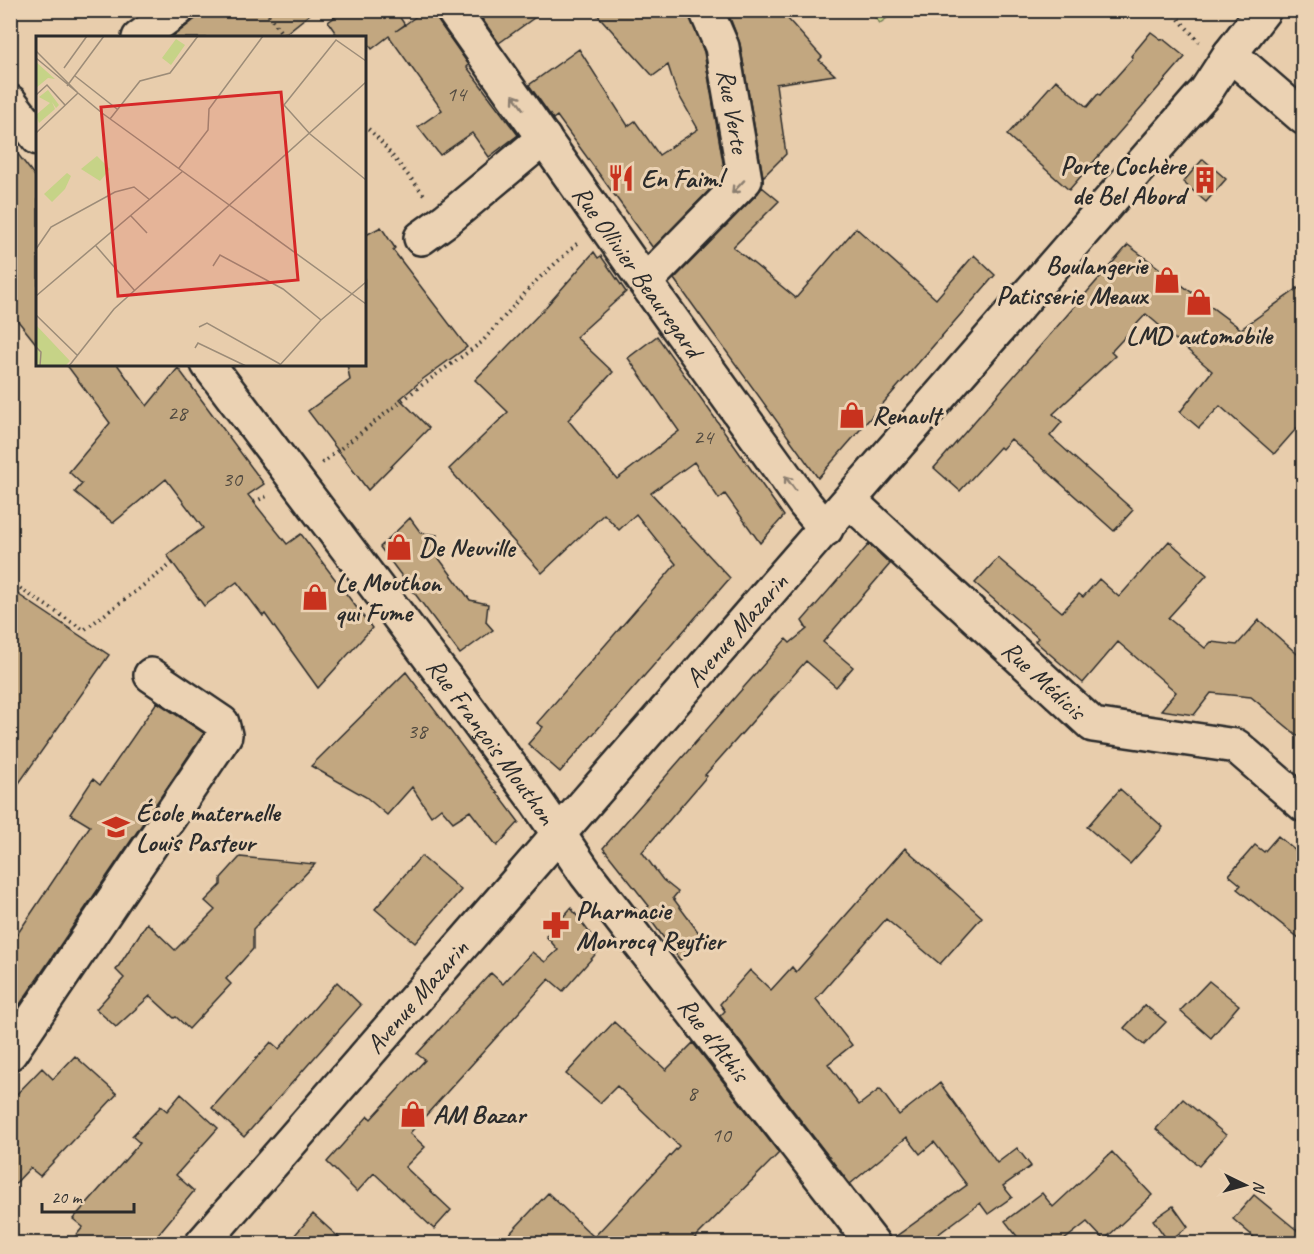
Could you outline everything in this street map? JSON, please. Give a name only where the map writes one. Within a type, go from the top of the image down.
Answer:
[{"type":"street","points":[[142,36],[177,10]]},
{"type":"street","name":"Rue Ollivier Beauregard","points":[[453,10],[645,282],[805,504],[826,529]]},
{"type":"street","name":"Rue Verte","points":[[645,282],[745,180],[722,47],[706,10]]},
{"type":"street","name":"Avenue Mazarin","points":[[202,1244],[1206,91],[1264,10]]},
{"type":"street","points":[[1226,60],[1301,111]]},
{"type":"street","points":[[433,229],[544,138]]},
{"type":"street","name":"Rue François Mouthon","points":[[210,366],[459,696],[558,834]]},
{"type":"street","name":"Rue Médicis","points":[[850,501],[1092,725],[1236,746],[1304,806]]},
{"type":"street","points":[[10,1053],[225,735],[222,723],[151,675]]},
{"type":"street","name":"Rue d'Athis","points":[[558,834],[586,874],[873,1244]]},
{"type":"path","points":[[265,10],[284,36]]},
{"type":"path","points":[[1171,10],[1226,60]]},
{"type":"path","points":[[366,127],[376,136],[433,229]]},
{"type":"path","points":[[297,482],[422,385],[482,342],[535,282],[602,221]]},
{"type":"path","points":[[10,582],[84,630],[173,563]]},
{"type":"green space","points":[[868,11],[897,11],[880,23]]},
{"type":"building","points":[[207,10],[315,10],[282,36],[174,36]]},
{"type":"building","points":[[345,10],[395,10],[405,25],[425,10],[434,10],[438,21],[469,65],[467,67],[518,135],[489,157],[472,133],[440,155],[418,127],[442,110],[389,36],[372,49],[366,41],[366,36],[338,36],[328,22]]},
{"type":"building","points":[[476,10],[545,10],[499,43]]},
{"type":"building","points":[[593,10],[688,10],[704,52],[725,174],[653,248],[557,116],[553,119],[529,85],[579,49],[628,126],[635,121],[659,155],[698,129],[676,90],[668,65],[653,76]]},
{"type":"building","points":[[727,10],[786,10],[787,18],[822,57],[819,60],[835,75],[776,84],[786,154],[763,177],[740,44]]},
{"type":"building","points":[[1151,32],[1185,57],[1069,190],[1007,135],[1056,80],[1087,107],[1133,58],[1131,56]]},
{"type":"building","points":[[10,144],[36,177],[36,344],[10,311]]},
{"type":"building","name":"Porte Cochère de Bel Abord","points":[[1203,159],[1226,179],[1206,202],[1183,182]]},
{"type":"building","points":[[762,187],[779,201],[733,247],[796,298],[856,228],[936,299],[974,255],[995,275],[818,478],[674,279]]},
{"type":"building","points":[[381,227],[395,248],[393,250],[467,347],[400,399],[429,428],[368,490],[308,411],[350,380],[347,366],[366,366],[366,235]]},
{"type":"building","points":[[1128,245],[1241,329],[1304,284],[1304,420],[1274,454],[1220,406],[1199,428],[1180,412],[1212,371],[1146,314],[1111,352],[1115,356],[1053,414],[1062,422],[1050,436],[1133,510],[1114,531],[1011,439],[1002,449],[1000,447],[960,491],[934,468]]},
{"type":"building","points":[[594,252],[598,258],[601,256],[626,292],[576,337],[613,372],[568,420],[617,479],[679,431],[628,358],[657,336],[784,516],[760,543],[725,494],[719,499],[694,462],[651,493],[730,578],[560,772],[528,744],[543,727],[537,723],[676,564],[636,514],[619,530],[604,514],[542,573],[449,469],[508,412],[475,380],[544,309]]},
{"type":"building","points":[[67,366],[118,366],[147,406],[178,368],[264,484],[248,495],[287,544],[301,534],[372,628],[318,688],[265,614],[263,616],[237,582],[204,606],[167,555],[203,528],[166,479],[113,523],[75,492],[82,484],[69,472],[110,423]]},
{"type":"building","points":[[410,518],[421,533],[437,535],[435,553],[470,600],[488,604],[486,622],[493,630],[460,654],[380,547]]},
{"type":"building","points":[[1169,541],[1207,575],[1168,618],[1205,648],[1211,642],[1237,645],[1259,620],[1304,660],[1304,741],[1251,697],[1211,693],[1194,715],[1161,710],[1176,692],[1118,642],[1083,683],[1035,641],[1038,638],[975,583],[998,558],[1062,612],[1079,594],[1083,597],[1099,579],[1119,597]]},
{"type":"building","points":[[869,544],[890,564],[823,642],[853,667],[836,687],[806,661],[705,775],[707,776],[642,852],[663,880],[678,892],[673,898],[705,941],[680,960],[644,911],[649,906],[603,848],[786,639],[790,643],[807,629],[802,621]]},
{"type":"building","points":[[10,589],[109,655],[10,796]]},
{"type":"building","points":[[406,672],[519,822],[497,846],[470,811],[453,822],[441,808],[431,816],[412,787],[387,815],[366,797],[311,766]]},
{"type":"building","points":[[157,702],[204,733],[10,1019],[10,945],[90,826],[70,814],[93,779],[100,785]]},
{"type":"building","points":[[1120,789],[1163,827],[1130,864],[1087,827]]},
{"type":"building","points":[[1278,836],[1304,858],[1304,942],[1237,889],[1241,885],[1229,875],[1255,845],[1264,852]]},
{"type":"building","points":[[905,848],[982,917],[940,964],[886,919],[816,999],[852,1045],[828,1064],[859,1105],[880,1089],[899,1115],[940,1083],[997,1163],[1017,1148],[1031,1166],[1003,1186],[1012,1197],[988,1214],[980,1203],[925,1244],[891,1244],[891,1240],[967,1185],[934,1142],[920,1154],[907,1137],[850,1184],[720,1016],[725,1011],[720,1004],[750,970],[771,990],[792,967],[796,972]]},
{"type":"building","points":[[421,856],[461,890],[415,943],[375,909]]},
{"type":"building","points":[[240,857],[315,864],[253,929],[253,949],[226,979],[231,984],[189,1029],[150,996],[116,1027],[96,1009],[124,978],[116,970],[147,923],[175,950],[215,910],[205,901],[221,885],[221,878]]},
{"type":"building","points":[[571,908],[601,948],[563,991],[549,979],[410,1133],[425,1147],[405,1167],[451,1210],[434,1229],[374,1173],[357,1192],[327,1162],[368,1116],[371,1119],[425,1060],[417,1054],[491,973],[503,984],[532,952],[545,962],[558,950],[546,936]]},
{"type":"building","points":[[1209,981],[1239,1005],[1211,1038],[1180,1011]]},
{"type":"building","points":[[337,982],[361,1005],[244,1137],[212,1108],[271,1042],[279,1049]]},
{"type":"building","points":[[1145,1005],[1166,1022],[1144,1045],[1124,1028]]},
{"type":"building","points":[[614,1022],[666,1070],[693,1043],[779,1153],[689,1244],[500,1244],[548,1193],[594,1237],[679,1146],[617,1086],[600,1103],[566,1074]]},
{"type":"building","points":[[75,1056],[117,1094],[40,1176],[30,1168],[10,1189],[10,1101],[42,1068],[53,1079]]},
{"type":"building","points":[[181,1094],[218,1128],[176,1175],[194,1191],[150,1244],[69,1244],[83,1227],[73,1219],[140,1143],[132,1136],[161,1106],[167,1111]]},
{"type":"building","points":[[1183,1099],[1226,1135],[1199,1166],[1156,1129]]},
{"type":"building","points":[[1112,1152],[1152,1195],[1104,1240],[1087,1222],[1059,1244],[1023,1244],[1005,1221],[1042,1193],[1053,1207]]},
{"type":"building","points":[[1254,1195],[1304,1236],[1304,1244],[1262,1244],[1233,1219]]},
{"type":"building","points":[[1173,1206],[1188,1227],[1168,1241],[1153,1220]]},
{"type":"building","points":[[313,1214],[346,1244],[287,1244]]},
{"type":"place","name":"En Faim!","points":[[621,178]]},
{"type":"place","name":"Porte Cochère de Bel Abord","points":[[1205,180]]},
{"type":"place","name":"Boulangerie Patisserie Meaux","points":[[1167,280]]},
{"type":"place","name":"LMD automobile","points":[[1199,302]]},
{"type":"place","name":"Renault","points":[[852,415]]},
{"type":"place","name":"De Neuville","points":[[399,547]]},
{"type":"place","name":"Le Mouthon qui Fume","points":[[315,597]]},
{"type":"place","name":"École maternelle Louis Pasteur","points":[[116,827]]},
{"type":"place","name":"Pharmacie Monrocq Reytier","points":[[556,925]]},
{"type":"place","name":"AM Bazar","points":[[413,1114]]}]
